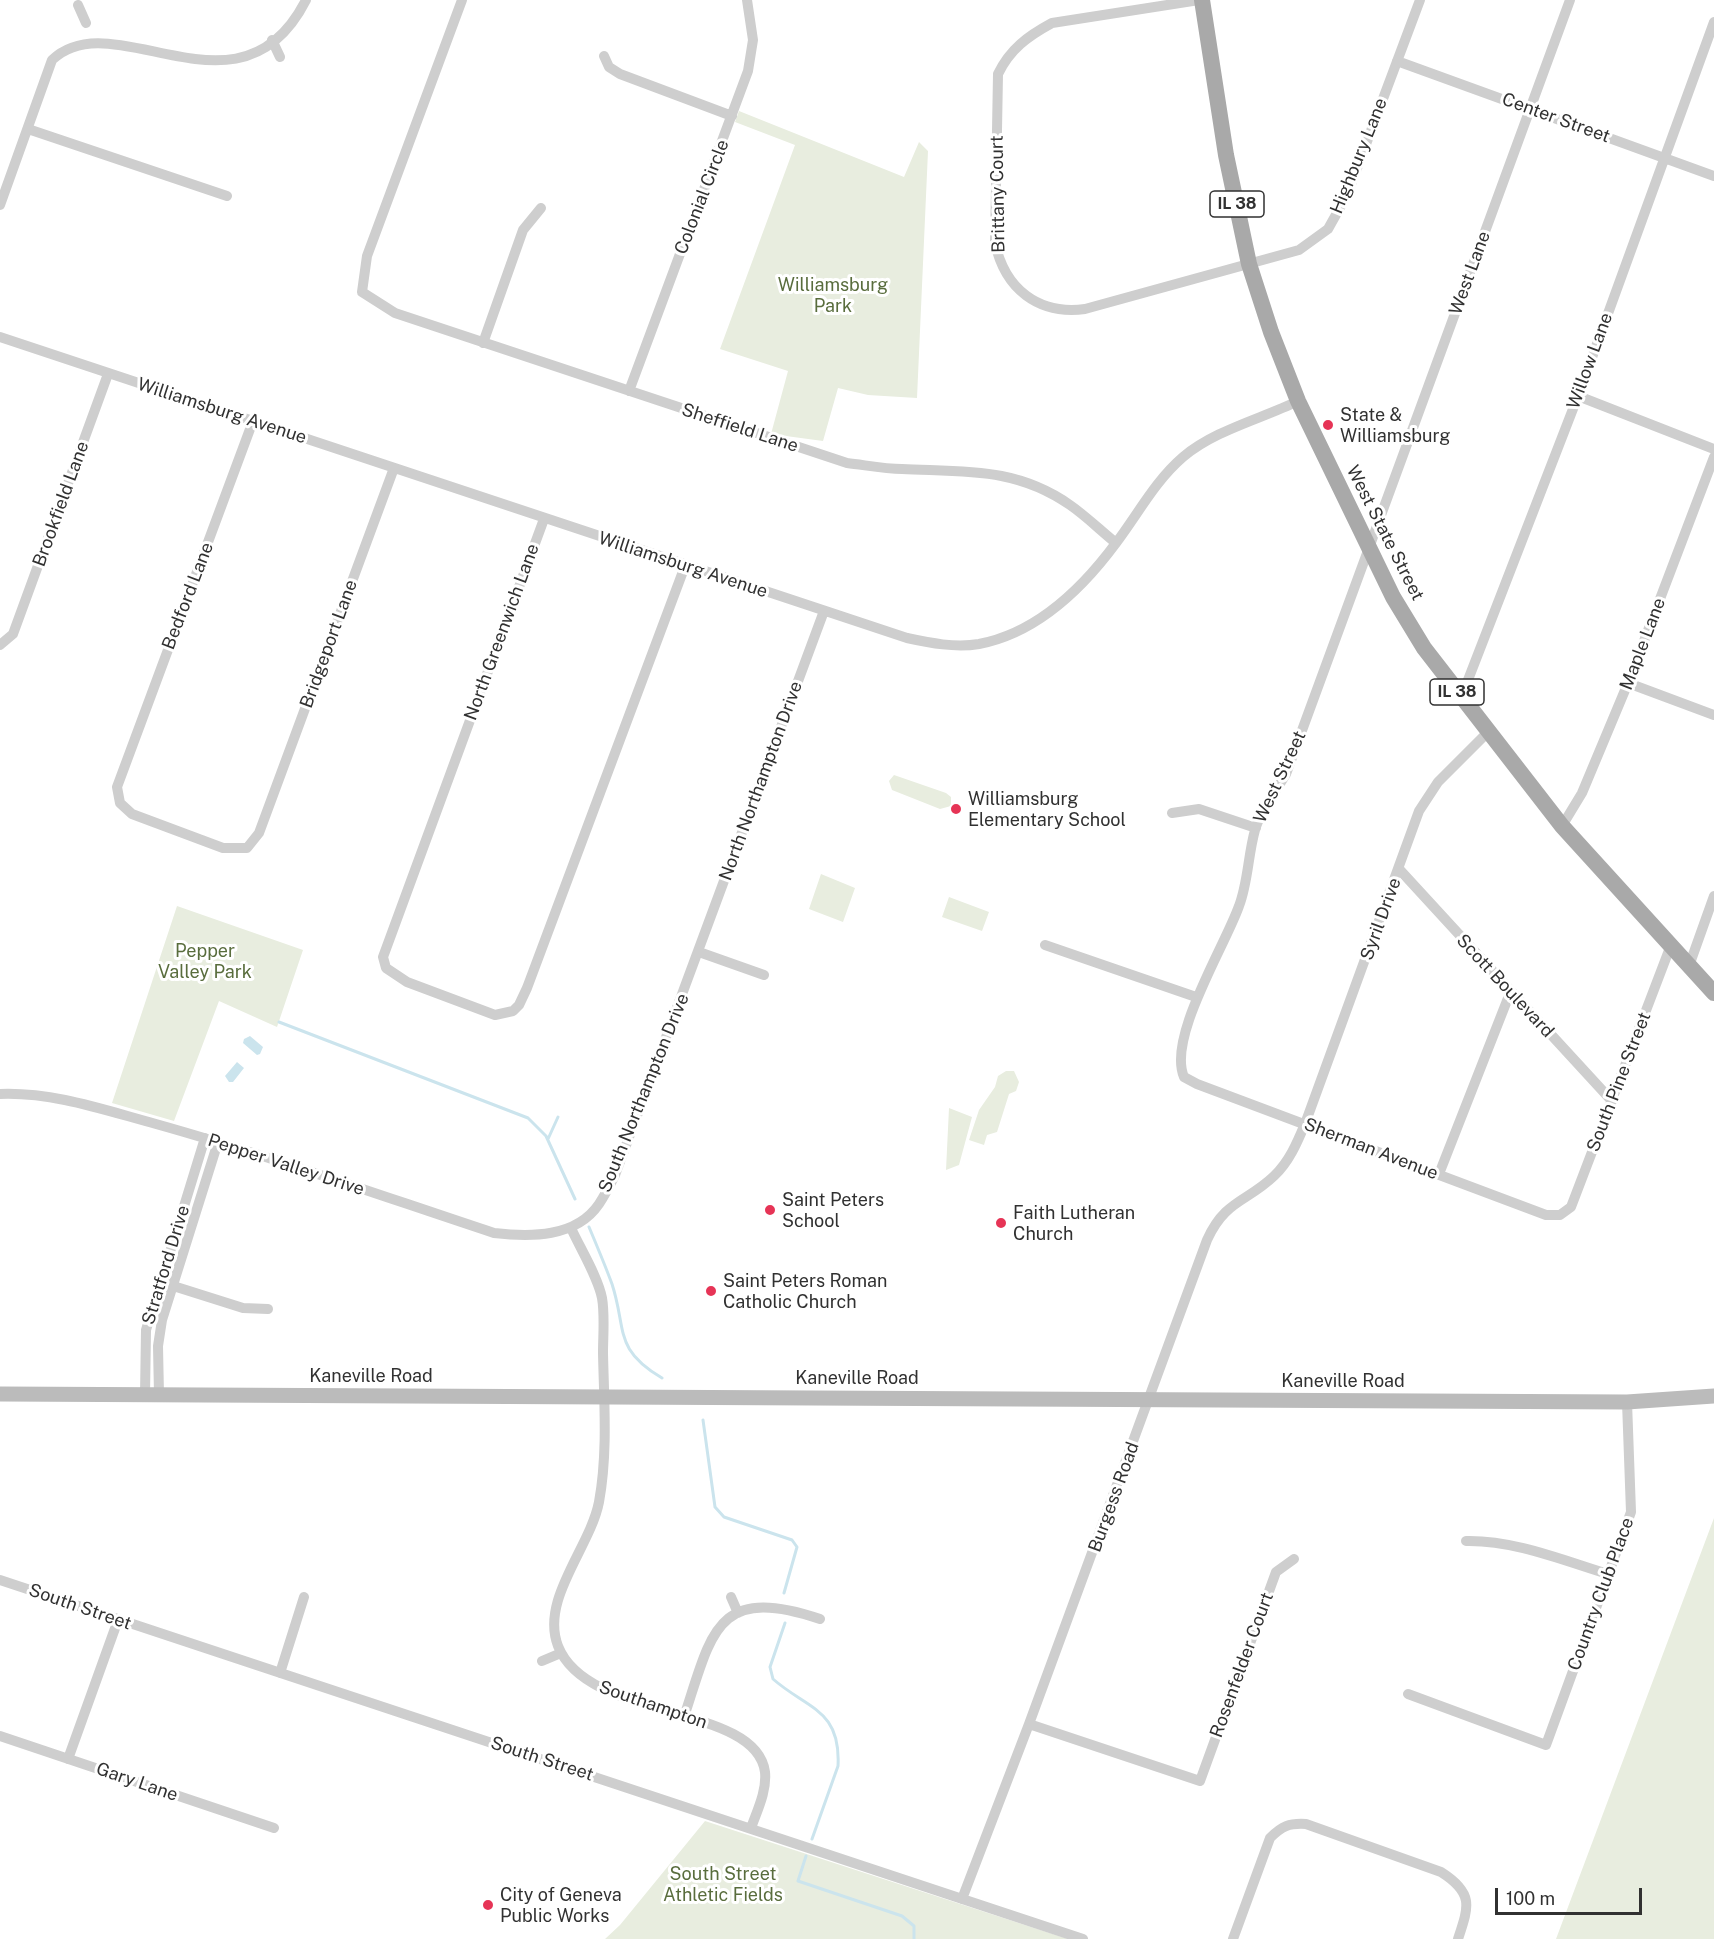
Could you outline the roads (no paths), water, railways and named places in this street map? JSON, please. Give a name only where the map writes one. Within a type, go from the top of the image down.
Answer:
[{"type":"main road","name":"West State Street","points":[[1200,0],[1226,155],[1250,264],[1271,332],[1298,401],[1394,597],[1412,628],[1461,698],[1562,826],[1714,993]]},
{"type":"main road","name":"Kaneville Road","points":[[0,1394],[1627,1402],[1714,1396]]},
{"type":"street","points":[[226,46],[246,48],[272,40],[289,27],[306,0]]},
{"type":"street","name":"Sheffield Lane","points":[[462,0],[366,256],[362,292],[387,310],[848,463],[901,470],[952,469],[992,472],[1031,484],[1070,505],[1116,543]]},
{"type":"street","name":"Colonial Circle","points":[[629,391],[732,116],[752,56],[752,22],[747,0]]},
{"type":"street","name":"Brittany Court","points":[[1200,0],[1052,23],[1032,33],[1005,58],[998,74],[995,243],[1000,263],[1024,295],[1044,307],[1064,312],[1085,309],[1250,264]]},
{"type":"street","name":"Highbury Lane","points":[[1250,264],[1299,250],[1328,229],[1347,195],[1420,0]]},
{"type":"street","name":"West Lane","points":[[1370,547],[1570,0]]},
{"type":"street","points":[[78,5],[86,23]]},
{"type":"street","points":[[75,30],[98,18]]},
{"type":"street","name":"Willow Lane","points":[[1461,698],[1578,396],[1714,22]]},
{"type":"street","points":[[0,205],[52,60],[66,38]]},
{"type":"street","points":[[272,40],[280,57]]},
{"type":"street","points":[[604,56],[609,67],[620,74],[732,116]]},
{"type":"street","name":"Center Street","points":[[1397,61],[1714,176]]},
{"type":"street","points":[[27,129],[227,196]]},
{"type":"street","points":[[483,343],[523,230],[541,208]]},
{"type":"street","name":"Williamsburg Avenue","points":[[0,337],[685,566],[907,638],[933,644],[978,644],[1007,635],[1057,606],[1088,578],[1116,543],[1160,480],[1194,449],[1298,401]]},
{"type":"street","name":"Brookfield Lane","points":[[0,645],[13,634],[108,374]]},
{"type":"street","points":[[1578,396],[1714,449]]},
{"type":"street","name":"Bedford Lane","points":[[253,421],[122,771],[117,797],[125,810],[224,848],[247,848],[254,842],[264,820]]},
{"type":"street","name":"Maple Lane","points":[[1562,826],[1582,793],[1628,683],[1714,457]]},
{"type":"street","name":"Bridgeport Lane","points":[[264,820],[394,468]]},
{"type":"street","name":"North Greenwich Lane","points":[[544,519],[382,957],[386,968],[393,975],[495,1015],[513,1011],[519,1005],[527,988],[685,566]]},
{"type":"street","name":"West Street","points":[[1184,1077],[1180,1059],[1196,997],[1240,905],[1256,828],[1286,774],[1370,547]]},
{"type":"street","name":"North Northampton Drive","points":[[699,952],[824,611]]},
{"type":"street","points":[[1628,683],[1714,715]]},
{"type":"street","name":"Syril Drive","points":[[1305,1124],[1428,795],[1449,769],[1487,733]]},
{"type":"street","points":[[1172,813],[1199,809],[1256,828]]},
{"type":"street","name":"Scott Boulevard","points":[[1399,869],[1510,993],[1612,1101]]},
{"type":"street","points":[[1689,966],[1714,896]]},
{"type":"street","points":[[1045,945],[1196,997]]},
{"type":"street","name":"South Pine Street","points":[[1560,1215],[1570,1206],[1671,945]]},
{"type":"street","points":[[699,952],[764,975]]},
{"type":"street","name":"South Northampton Drive","points":[[571,1228],[598,1206],[615,1175],[699,952]]},
{"type":"street","points":[[1439,1174],[1510,993]]},
{"type":"street","name":"Sherman Avenue","points":[[1184,1077],[1546,1215],[1560,1215]]},
{"type":"street","name":"Pepper Valley Drive","points":[[0,1094],[29,1093],[57,1097],[205,1138],[494,1233],[526,1236],[571,1228]]},
{"type":"street","name":"Burgess Road","points":[[962,1899],[1211,1230],[1226,1210],[1264,1184],[1283,1167],[1305,1124]]},
{"type":"street","name":"Stratford Drive","points":[[152,1395],[144,1343],[160,1282],[205,1138]]},
{"type":"street","name":"Stratford Drive","points":[[152,1395],[159,1334],[218,1142]]},
{"type":"street","points":[[571,1228],[602,1297],[604,1396]]},
{"type":"street","points":[[160,1282],[243,1308],[268,1308]]},
{"type":"street","name":"Southampton","points":[[604,1396],[603,1462],[599,1503],[587,1539],[556,1606],[554,1626],[561,1653],[580,1675],[594,1685],[740,1736],[757,1751],[763,1764],[765,1780],[751,1828]]},
{"type":"street","name":"Country Club Place","points":[[1408,1694],[1546,1745],[1631,1512],[1627,1402]]},
{"type":"street","points":[[1466,1541],[1487,1540],[1533,1551],[1608,1574]]},
{"type":"street","name":"Rosenfelder Court","points":[[1029,1724],[1200,1781],[1276,1572],[1294,1559]]},
{"type":"street","name":"South Street","points":[[0,1580],[1083,1939]]},
{"type":"street","points":[[280,1672],[304,1597]]},
{"type":"street","points":[[731,1597],[738,1613]]},
{"type":"street","points":[[684,1717],[710,1642],[724,1622],[752,1607],[778,1606],[820,1619]]},
{"type":"street","points":[[68,1759],[118,1620]]},
{"type":"street","points":[[542,1661],[561,1653]]},
{"type":"street","name":"Gary Lane","points":[[0,1736],[274,1828]]},
{"type":"street","points":[[1233,1939],[1270,1838],[1281,1827],[1290,1823],[1306,1824],[1442,1872],[1458,1883],[1466,1895],[1467,1912],[1458,1939]]},
{"type":"water","points":[[250,1036],[263,1047],[260,1054],[257,1055],[243,1043],[244,1039]]},
{"type":"water","points":[[237,1062],[244,1068],[233,1082],[229,1082],[225,1076]]},
{"type":"waterway","points":[[279,1022],[528,1118],[546,1136],[575,1199]]},
{"type":"waterway","points":[[548,1139],[558,1117]]},
{"type":"waterway","points":[[589,1227],[612,1284],[624,1337],[629,1348],[646,1368],[662,1378]]},
{"type":"waterway","points":[[703,1420],[715,1507],[724,1517],[792,1540],[797,1547],[784,1593]]},
{"type":"waterway","points":[[785,1623],[770,1667],[773,1679],[828,1721],[837,1747],[838,1766],[812,1839]]},
{"type":"waterway","points":[[806,1856],[798,1881],[902,1916],[914,1926],[914,1939]]},
{"type":"place","name":"State & Williamsburg","points":[[1328,425]]},
{"type":"place","name":"Williamsburg Elementary School","points":[[956,809]]},
{"type":"place","name":"Saint Peters School","points":[[770,1210]]},
{"type":"place","name":"Faith Lutheran Church","points":[[1001,1223]]},
{"type":"place","name":"Saint Peters Roman Catholic Church","points":[[711,1291]]},
{"type":"place","name":"City of Geneva Public Works","points":[[488,1905]]},
{"type":"park label","name":"Williamsburg Park","points":[[833,295]]},
{"type":"park label","name":"Pepper Valley Park","points":[[205,961]]},
{"type":"park label","name":"South Street Athletic Fields","points":[[723,1884]]}]
